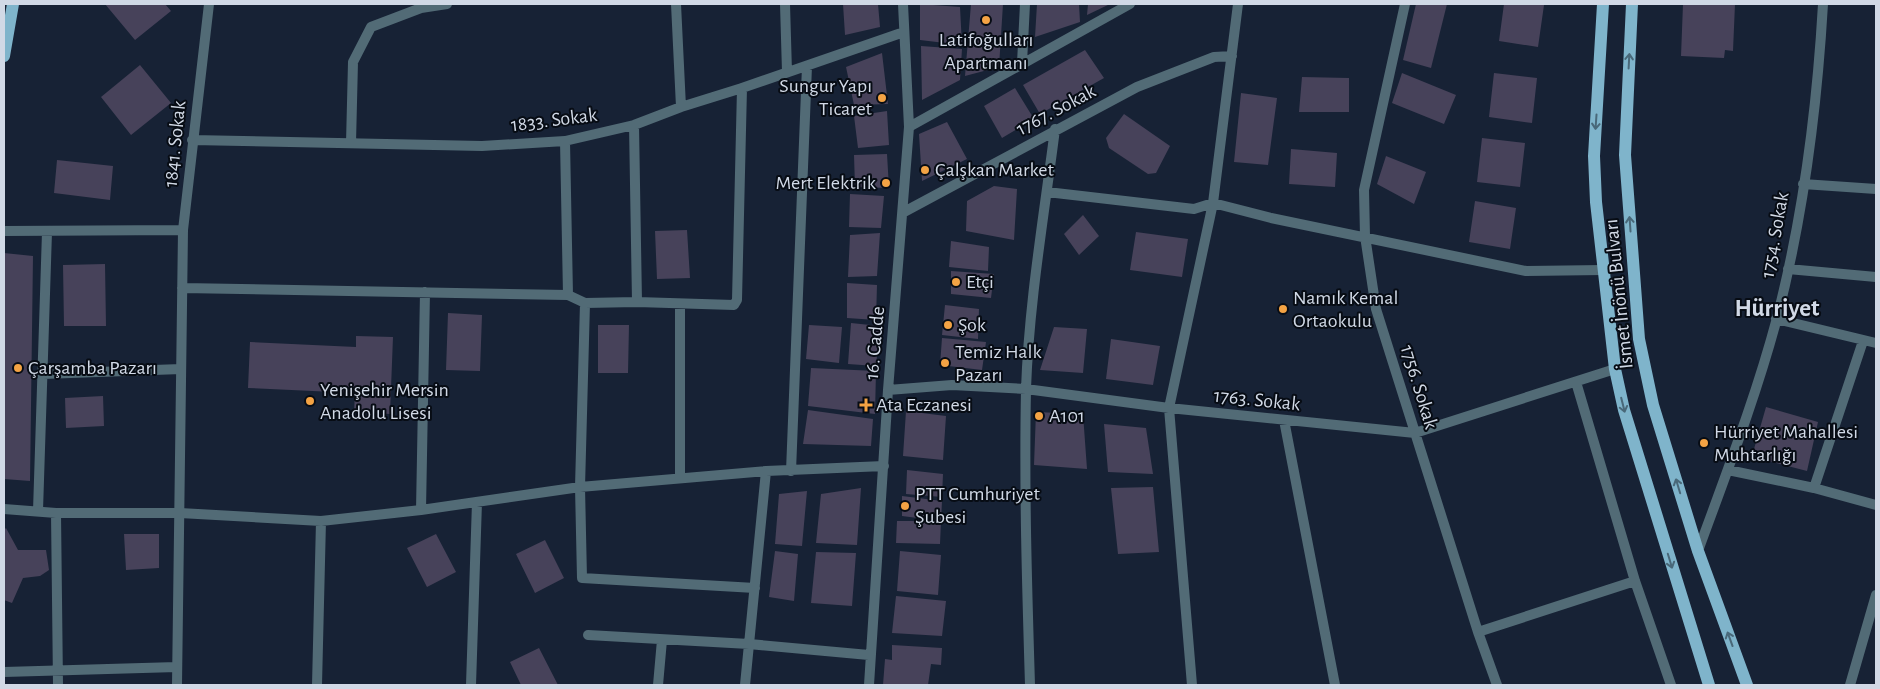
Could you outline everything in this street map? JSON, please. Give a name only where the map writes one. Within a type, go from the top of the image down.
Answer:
[{"type":"main road","points":[[4,56],[13,4]]},
{"type":"main road","name":"İsmet İnönü Bulvarı","points":[[1603,4],[1594,156],[1603,270],[1615,369],[1624,410],[1709,685]]},
{"type":"main road","name":"İsmet İnönü Bulvarı","points":[[1632,4],[1625,155],[1639,339],[1653,405],[1698,551],[1747,685]]},
{"type":"street","name":"1841. Sokak","points":[[177,685],[183,230],[209,4]]},
{"type":"street","points":[[352,143],[353,62],[371,27],[421,8],[447,4]]},
{"type":"street","points":[[676,4],[681,106]]},
{"type":"street","points":[[785,4],[788,72]]},
{"type":"street","name":"16. Cadde","points":[[868,685],[888,390],[904,212],[909,128],[903,4]]},
{"type":"street","points":[[1022,63],[1025,4]]},
{"type":"street","points":[[909,128],[1130,4]]},
{"type":"street","points":[[1192,685],[1168,408],[1213,204],[1238,4]]},
{"type":"street","name":"1756. Sokak","points":[[1405,4],[1364,190],[1365,236],[1376,309],[1478,632],[1497,685]]},
{"type":"street","name":"1754. Sokak","points":[[1698,551],[1728,470],[1776,319],[1788,269],[1819,77],[1823,4]]},
{"type":"street","name":"1833. Sokak","points":[[192,140],[482,146],[566,140],[634,125],[681,106],[742,88],[904,32]]},
{"type":"street","name":"1767. Sokak","points":[[904,212],[1137,87],[1214,58],[1232,56]]},
{"type":"street","points":[[791,470],[807,66]]},
{"type":"street","points":[[182,288],[568,295],[585,303],[637,302],[734,305],[737,300],[742,88]]},
{"type":"street","points":[[634,125],[637,302]]},
{"type":"street","points":[[1030,685],[1026,581],[1026,389],[1032,300],[1055,130]]},
{"type":"street","points":[[566,140],[568,295]]},
{"type":"street","points":[[1803,184],[1876,189]]},
{"type":"street","points":[[1047,192],[1194,209],[1213,204],[1271,218],[1365,236],[1526,271],[1603,270]]},
{"type":"street","points":[[4,232],[183,230]]},
{"type":"street","points":[[38,511],[47,232]]},
{"type":"street","points":[[1788,269],[1876,277]]},
{"type":"street","points":[[421,510],[425,292]]},
{"type":"street","points":[[585,303],[580,487],[582,578],[755,588]]},
{"type":"street","points":[[680,304],[680,478]]},
{"type":"street","points":[[1776,319],[1876,343]]},
{"type":"street","points":[[1814,488],[1863,340]]},
{"type":"street","points":[[42,374],[181,369]]},
{"type":"street","name":"1763. Sokak","points":[[888,390],[952,385],[1026,389],[1168,408],[1415,433],[1615,369]]},
{"type":"street","points":[[1576,382],[1635,581],[1671,685]]},
{"type":"street","points":[[1284,420],[1335,685]]},
{"type":"street","points":[[4,509],[56,513],[180,513],[321,521],[421,510],[580,487],[766,471],[884,466]]},
{"type":"street","points":[[1728,470],[1814,488],[1876,505]]},
{"type":"street","points":[[745,685],[766,471]]},
{"type":"street","points":[[471,685],[477,502]]},
{"type":"street","points":[[56,513],[58,685]]},
{"type":"street","points":[[318,685],[321,521]]},
{"type":"street","points":[[1478,632],[1635,581]]},
{"type":"street","points":[[1850,685],[1876,595]]},
{"type":"street","points":[[588,635],[749,644],[869,655]]},
{"type":"street","points":[[658,685],[662,640]]},
{"type":"street","points":[[4,672],[177,666]]},
{"type":"building","points":[[105,4],[165,4],[171,11],[135,40]]},
{"type":"building","points":[[843,4],[878,4],[880,27],[845,35]]},
{"type":"building","points":[[920,4],[960,7],[962,45],[920,40]]},
{"type":"building","points":[[971,4],[1003,4],[999,67],[965,76]]},
{"type":"building","points":[[1037,4],[1079,4],[1080,22],[1035,37]]},
{"type":"building","points":[[1088,4],[1110,4],[1087,15]]},
{"type":"building","points":[[1416,4],[1447,4],[1431,68],[1403,60]]},
{"type":"building","points":[[1504,4],[1544,5],[1538,47],[1499,41]]},
{"type":"building","points":[[1683,4],[1735,4],[1733,51],[1725,50],[1724,58],[1681,56]]},
{"type":"building","points":[[921,46],[962,49],[960,80],[922,100]]},
{"type":"building","points":[[1085,50],[1104,78],[1040,114],[1023,85]]},
{"type":"building","points":[[882,53],[888,104],[854,105],[846,67]]},
{"type":"building","points":[[140,65],[171,103],[131,135],[101,97]]},
{"type":"building","points":[[1402,73],[1456,95],[1444,124],[1392,103]]},
{"type":"building","points":[[1494,73],[1537,78],[1532,123],[1489,117]]},
{"type":"building","points":[[1302,77],[1349,78],[1349,112],[1299,112]]},
{"type":"building","points":[[1015,88],[1034,119],[1002,138],[984,106]]},
{"type":"building","points":[[1241,93],[1277,98],[1268,165],[1234,162]]},
{"type":"building","points":[[887,111],[889,145],[858,148],[854,116]]},
{"type":"building","points":[[1124,114],[1170,146],[1156,173],[1148,174],[1109,148],[1106,138]]},
{"type":"building","points":[[947,122],[967,159],[922,181],[919,134]]},
{"type":"building","points":[[1482,138],[1525,143],[1520,187],[1477,182]]},
{"type":"building","points":[[1291,149],[1337,153],[1335,187],[1289,184]]},
{"type":"building","points":[[887,154],[889,188],[855,187],[854,155]]},
{"type":"building","points":[[1386,156],[1426,172],[1414,204],[1377,184]]},
{"type":"building","points":[[57,160],[113,166],[110,200],[54,193]]},
{"type":"building","points":[[994,186],[1017,189],[1014,240],[966,231],[967,201]]},
{"type":"building","points":[[850,194],[884,196],[881,228],[849,227]]},
{"type":"building","points":[[1475,201],[1516,208],[1510,249],[1469,242]]},
{"type":"building","points":[[1083,215],[1099,236],[1079,255],[1064,234]]},
{"type":"building","points":[[687,230],[690,278],[657,279],[655,231]]},
{"type":"building","points":[[1136,232],[1188,239],[1182,277],[1130,270]]},
{"type":"building","points":[[880,233],[877,276],[848,277],[850,235]]},
{"type":"building","points":[[951,241],[989,247],[988,271],[949,267]]},
{"type":"building","name":"Çarşamba Pazarı","points":[[4,253],[33,256],[30,481],[4,479]]},
{"type":"building","points":[[105,264],[106,326],[64,326],[63,265]]},
{"type":"building","points":[[951,271],[994,274],[991,298],[951,294]]},
{"type":"building","points":[[847,283],[877,285],[876,320],[847,318]]},
{"type":"building","points":[[945,305],[979,309],[978,339],[942,335]]},
{"type":"building","points":[[448,313],[482,315],[480,371],[446,370]]},
{"type":"building","points":[[851,323],[880,326],[876,366],[848,364]]},
{"type":"building","points":[[598,325],[629,325],[628,373],[598,373]]},
{"type":"building","points":[[809,325],[842,327],[839,363],[806,359]]},
{"type":"building","points":[[1054,327],[1087,329],[1083,373],[1040,370]]},
{"type":"building","points":[[356,336],[393,337],[390,414],[354,412],[355,393],[248,388],[250,342],[356,347]]},
{"type":"building","points":[[942,338],[986,342],[982,370],[940,365]]},
{"type":"building","points":[[1111,339],[1160,346],[1153,385],[1106,379]]},
{"type":"building","points":[[811,368],[876,371],[875,414],[808,406]]},
{"type":"building","points":[[103,396],[104,426],[66,428],[65,398]]},
{"type":"building","points":[[1766,407],[1818,422],[1807,471],[1765,460],[1754,449]]},
{"type":"building","points":[[808,410],[873,419],[871,446],[803,444]]},
{"type":"building","points":[[906,411],[946,416],[943,460],[903,456]]},
{"type":"building","points":[[1036,412],[1083,414],[1087,469],[1034,465]]},
{"type":"building","points":[[1104,424],[1146,428],[1153,474],[1108,472]]},
{"type":"building","points":[[907,470],[943,474],[942,497],[906,494]]},
{"type":"building","points":[[1153,487],[1159,552],[1118,554],[1111,488]]},
{"type":"building","points":[[861,488],[857,545],[816,543],[821,494]]},
{"type":"building","points":[[807,491],[802,546],[775,544],[779,494]]},
{"type":"building","points":[[902,496],[942,501],[941,521],[902,516]]},
{"type":"building","points":[[897,521],[941,521],[940,544],[896,543]]},
{"type":"building","points":[[6,528],[18,550],[46,550],[49,570],[40,576],[23,578],[12,603],[4,600],[4,530]]},
{"type":"building","points":[[124,534],[159,534],[159,568],[126,570]]},
{"type":"building","points":[[436,534],[456,572],[427,587],[407,548]]},
{"type":"building","points":[[545,540],[564,578],[535,593],[516,554]]},
{"type":"building","points":[[775,551],[798,554],[794,601],[769,597]]},
{"type":"building","points":[[900,551],[941,555],[938,595],[897,591]]},
{"type":"building","points":[[816,552],[856,553],[852,606],[811,603]]},
{"type":"building","points":[[896,596],[946,601],[942,636],[892,633]]},
{"type":"building","points":[[892,645],[942,648],[941,665],[931,664],[928,685],[883,685],[885,659],[892,660]]},
{"type":"building","points":[[539,648],[558,685],[521,685],[510,662]]},
{"type":"place","name":"Latifoğulları Apartmanı","points":[[986,20]]},
{"type":"place","name":"Sungur Yapı Ticaret","points":[[882,98]]},
{"type":"place","name":"Çalşkan Market","points":[[925,170]]},
{"type":"place","name":"Mert Elektrik","points":[[886,183]]},
{"type":"place","name":"Etçi","points":[[956,282]]},
{"type":"place","name":"Namık Kemal Ortaokulu","points":[[1283,309]]},
{"type":"place","name":"Şok","points":[[948,325]]},
{"type":"place","name":"Temiz Halk Pazarı","points":[[945,363]]},
{"type":"place","name":"Çarşamba Pazarı","points":[[18,368]]},
{"type":"place","name":"Yenişehir Mersin Anadolu Lisesi","points":[[310,401]]},
{"type":"place","name":"Ata Eczanesi","points":[[866,405]]},
{"type":"place","name":"A101","points":[[1039,416]]},
{"type":"place","name":"Hürriyet Mahallesi Muhtarlığı","points":[[1704,443]]},
{"type":"place","name":"PTT Cumhuriyet Şubesi","points":[[905,506]]},
{"type":"district","name":"Hürriyet","points":[[1777,308]]}]
